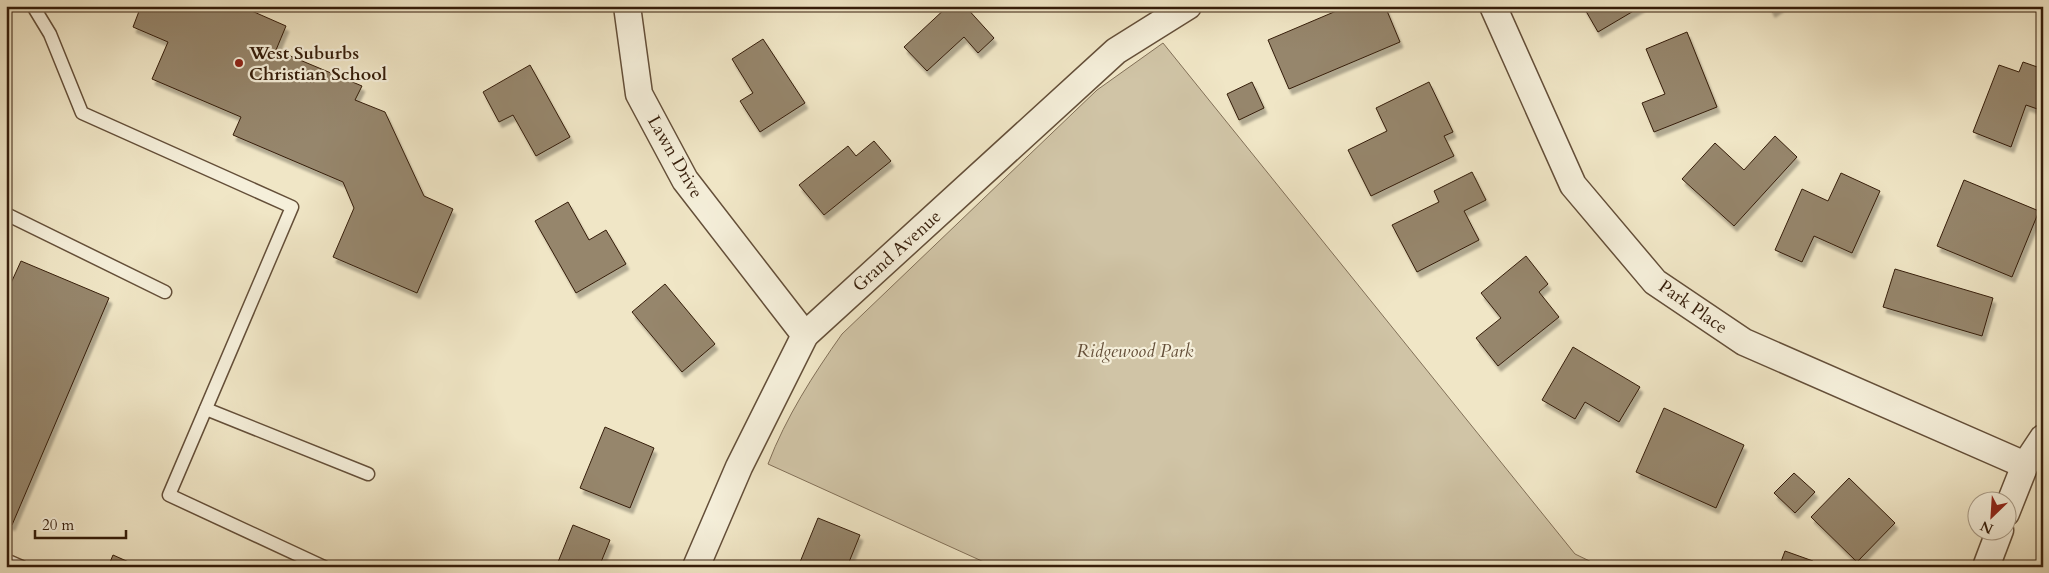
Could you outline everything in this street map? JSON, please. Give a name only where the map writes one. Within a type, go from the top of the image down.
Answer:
[{"type":"street","name":"Lawn Drive","points":[[627,6],[639,94],[685,180],[805,335]]},
{"type":"street","name":"Grand Avenue","points":[[696,567],[739,466],[805,335],[1116,51],[1188,6]]},
{"type":"street","name":"Park Place","points":[[1493,6],[1573,185],[1655,282],[1744,342],[2024,465]]},
{"type":"street","points":[[2015,490],[2024,465],[2043,438]]},
{"type":"street","points":[[1986,567],[1996,540]]},
{"type":"lane","points":[[33,6],[50,34],[82,113],[292,207],[169,495],[324,567]]},
{"type":"lane","points":[[7,215],[165,292]]},
{"type":"lane","points":[[206,409],[368,474]]},
{"type":"lane","points":[[6,560],[22,567]]},
{"type":"green space","name":"Ridgewood Park","points":[[1163,43],[1575,554],[1602,567],[995,567],[768,464],[783,430],[801,397],[842,334],[1097,90]]},
{"type":"building","points":[[141,6],[246,6],[245,8],[286,26],[276,50],[362,86],[355,100],[385,112],[424,196],[453,209],[417,293],[333,257],[354,208],[343,182],[233,135],[241,117],[152,79],[168,42],[133,27]]},
{"type":"building","points":[[948,6],[965,6],[994,38],[978,53],[964,37],[927,71],[904,47]]},
{"type":"building","points":[[1348,6],[1385,6],[1400,42],[1289,89],[1268,40]]},
{"type":"building","points":[[1583,6],[1642,6],[1598,32]]},
{"type":"building","points":[[1769,6],[1781,6],[1772,12]]},
{"type":"building","points":[[1687,32],[1717,107],[1654,132],[1642,103],[1665,94],[1646,49]]},
{"type":"building","points":[[763,39],[805,103],[760,132],[740,101],[753,93],[732,59]]},
{"type":"building","points":[[2023,62],[2043,69],[2043,111],[2026,105],[2011,147],[1973,132],[1999,65],[2019,72]]},
{"type":"building","points":[[530,65],[570,137],[536,156],[513,115],[499,122],[483,92]]},
{"type":"building","points":[[1252,82],[1264,108],[1239,120],[1227,94]]},
{"type":"building","points":[[1429,82],[1453,132],[1444,136],[1454,156],[1371,196],[1348,150],[1387,131],[1376,108]]},
{"type":"building","points":[[1775,136],[1797,157],[1734,226],[1682,179],[1715,143],[1744,170]]},
{"type":"building","points":[[874,141],[891,161],[824,215],[799,185],[848,146],[856,156]]},
{"type":"building","points":[[1472,172],[1486,200],[1464,211],[1479,240],[1417,272],[1392,225],[1439,202],[1434,191]]},
{"type":"building","points":[[1841,173],[1880,191],[1852,253],[1814,236],[1802,262],[1775,250],[1802,189],[1828,201]]},
{"type":"building","points":[[1964,180],[2039,211],[2012,277],[1937,246]]},
{"type":"building","points":[[568,202],[589,240],[606,230],[626,264],[576,293],[535,221]]},
{"type":"building","points":[[1526,256],[1548,284],[1539,292],[1559,317],[1498,366],[1476,338],[1501,318],[1481,293]]},
{"type":"building","points":[[21,261],[109,298],[12,525],[6,523],[6,294]]},
{"type":"building","points":[[1895,269],[1993,298],[1982,336],[1883,307]]},
{"type":"building","points":[[665,284],[715,344],[682,372],[632,312]]},
{"type":"building","points":[[1573,347],[1640,387],[1619,422],[1585,402],[1575,419],[1542,400]]},
{"type":"building","points":[[1664,408],[1744,445],[1716,508],[1636,472]]},
{"type":"building","points":[[605,427],[654,448],[630,508],[580,488]]},
{"type":"building","points":[[1794,473],[1815,492],[1795,513],[1774,493]]},
{"type":"building","points":[[1849,478],[1895,523],[1857,562],[1811,517]]},
{"type":"building","points":[[818,518],[860,535],[847,567],[798,567]]},
{"type":"building","points":[[573,525],[610,540],[599,567],[556,567]]},
{"type":"building","points":[[1785,551],[1813,561],[1810,567],[1779,567]]},
{"type":"building","points":[[113,555],[140,567],[108,567]]},
{"type":"place","name":"West Suburbs Christian School","points":[[239,63]]}]
